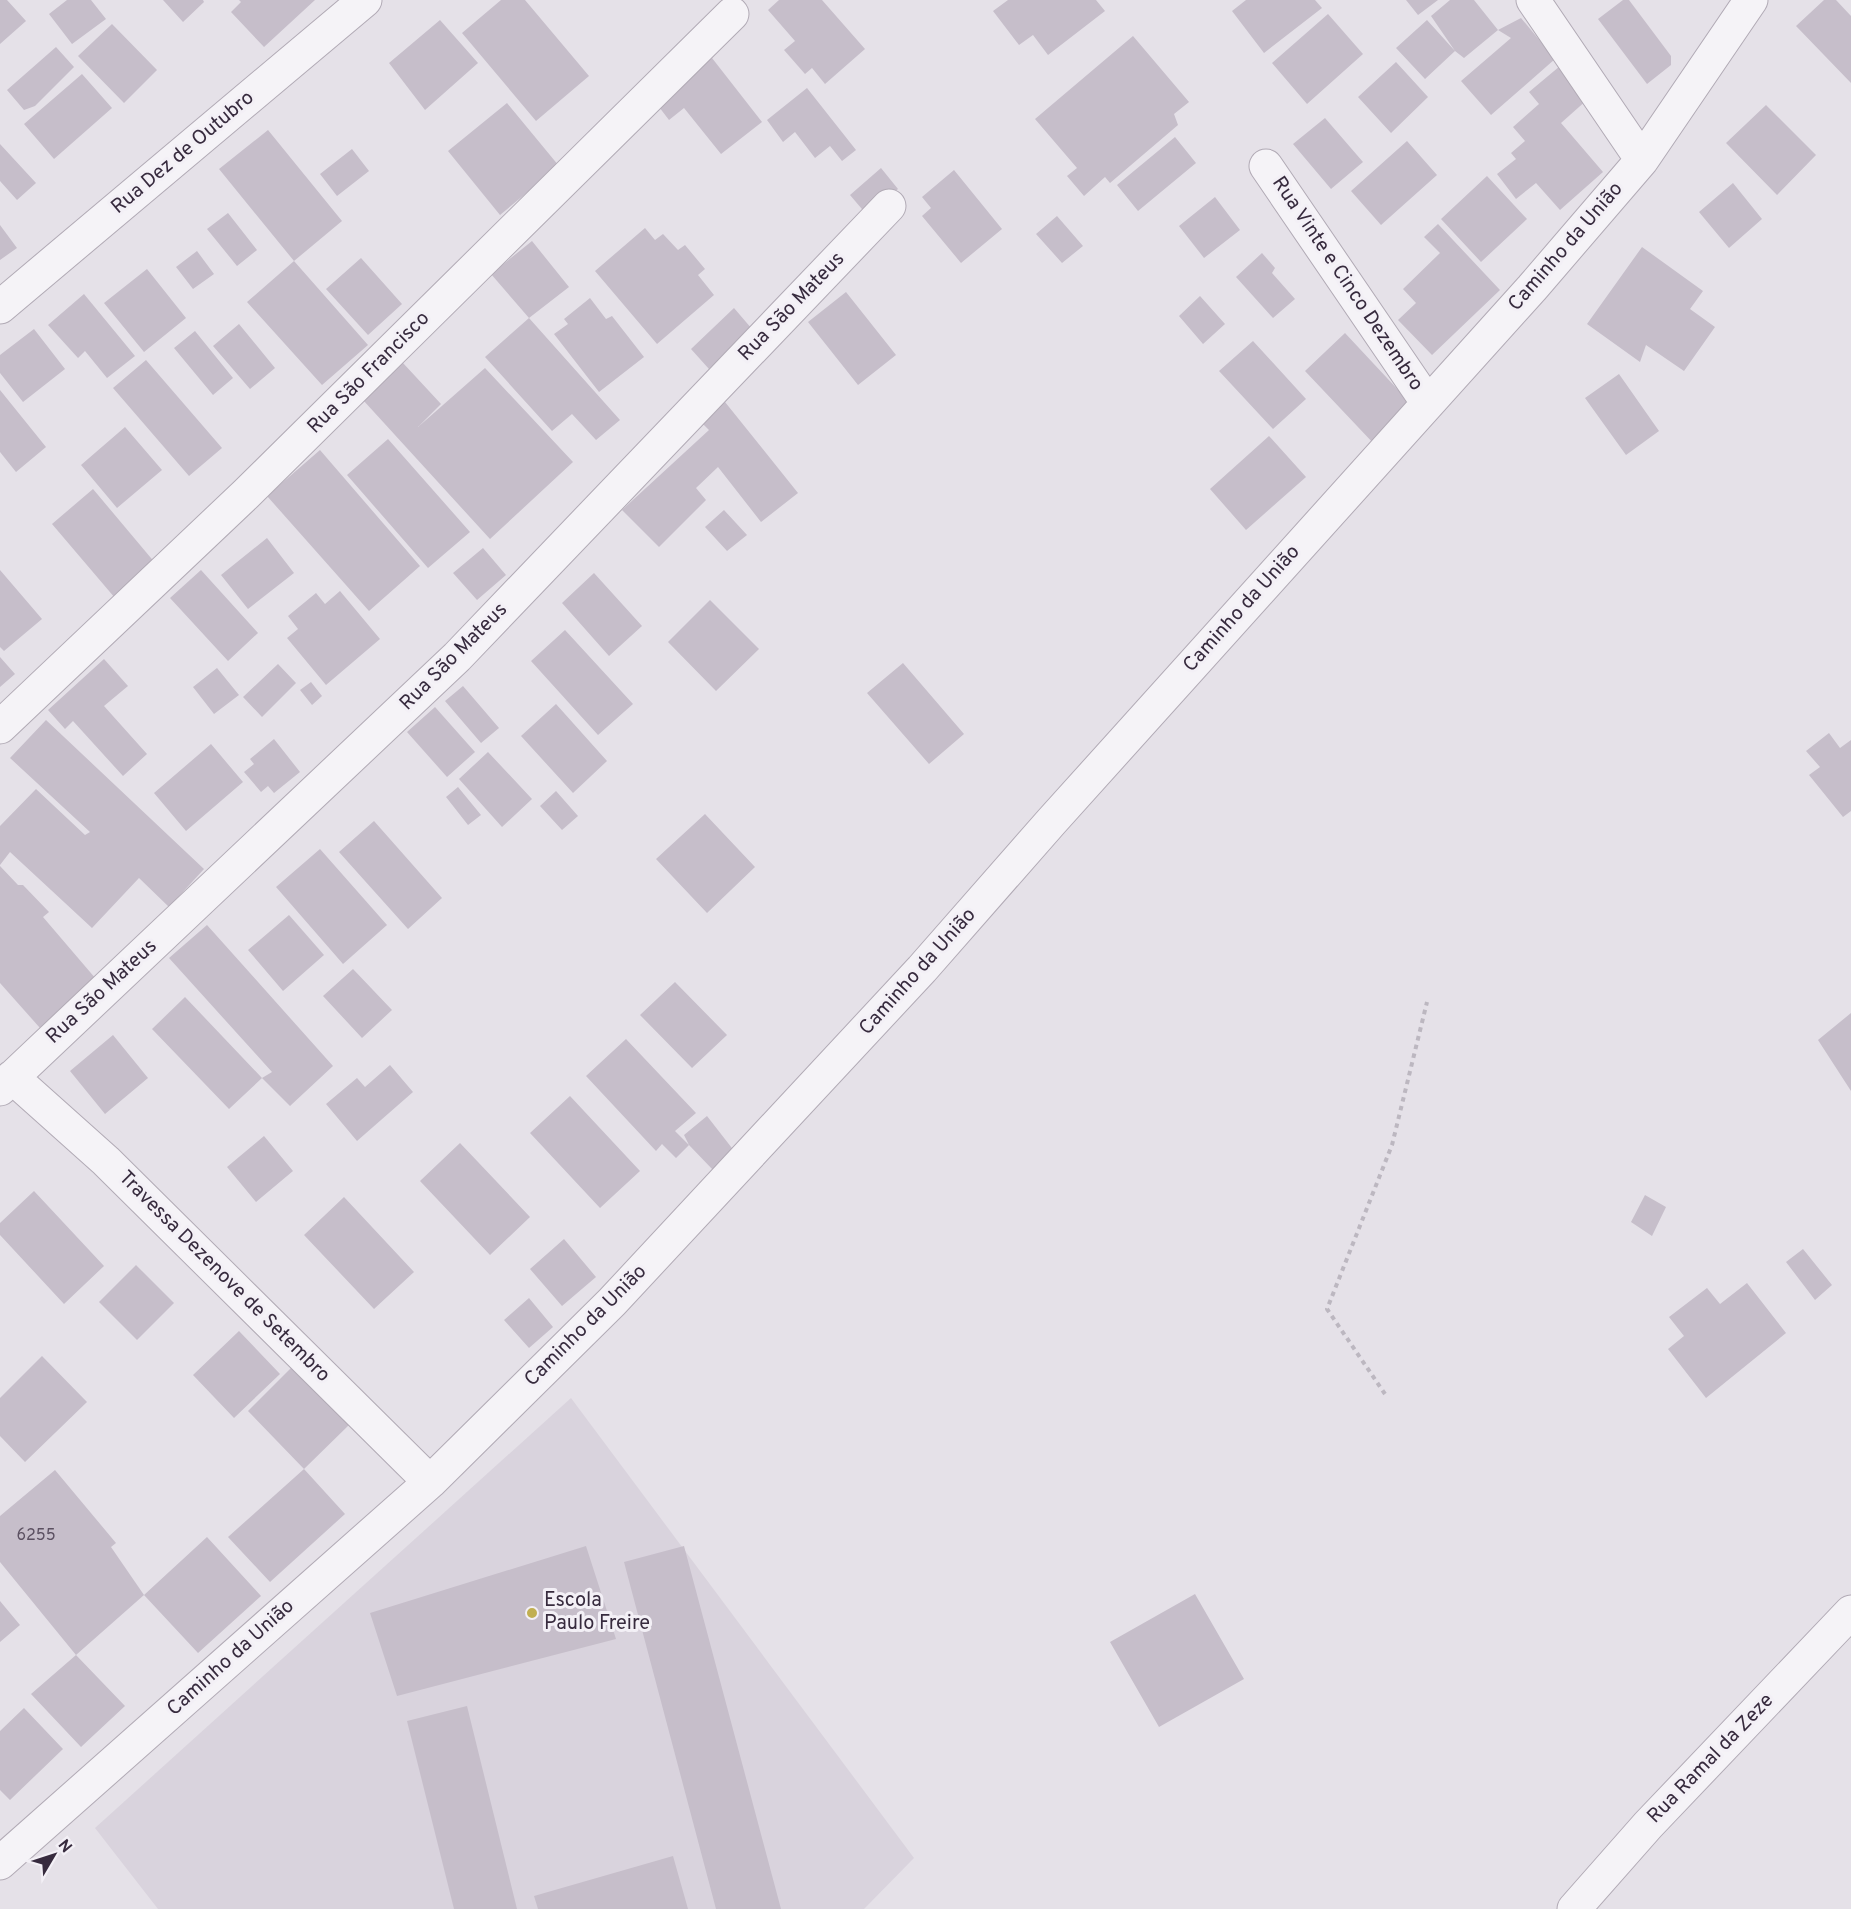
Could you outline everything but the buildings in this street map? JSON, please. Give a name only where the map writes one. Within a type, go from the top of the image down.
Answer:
[{"type":"street","name":"Rua Dez de Outubro","points":[[0,307],[365,0]]},
{"type":"street","points":[[1533,0],[1642,160]]},
{"type":"street","name":"Caminho da União","points":[[0,1863],[430,1482],[612,1302],[787,1116],[922,969],[1427,402],[1532,288],[1642,160],[1750,0]]},
{"type":"street","name":"Rua São Francisco","points":[[0,727],[246,494],[732,14]]},
{"type":"street","name":"Rua Vinte e Cinco Dezembro","points":[[1266,166],[1427,402]]},
{"type":"street","name":"Rua São Mateus","points":[[6,1083],[457,657],[889,206]]},
{"type":"street","name":"Travessa Dezenove de Setembro","points":[[6,1083],[106,1161],[430,1482]]},
{"type":"street","name":"Rua Ramal da Zeze","points":[[1574,1909],[1648,1825],[1851,1612]]},
{"type":"path","points":[[1385,1394],[1327,1309],[1392,1145],[1426,1002]]},
{"type":"shaded area","name":"Escola Paulo Freire","points":[[571,1398],[914,1858],[864,1909],[158,1909],[95,1828]]},
{"type":"place","name":"Escola Paulo Freire","points":[[532,1613]]}]
